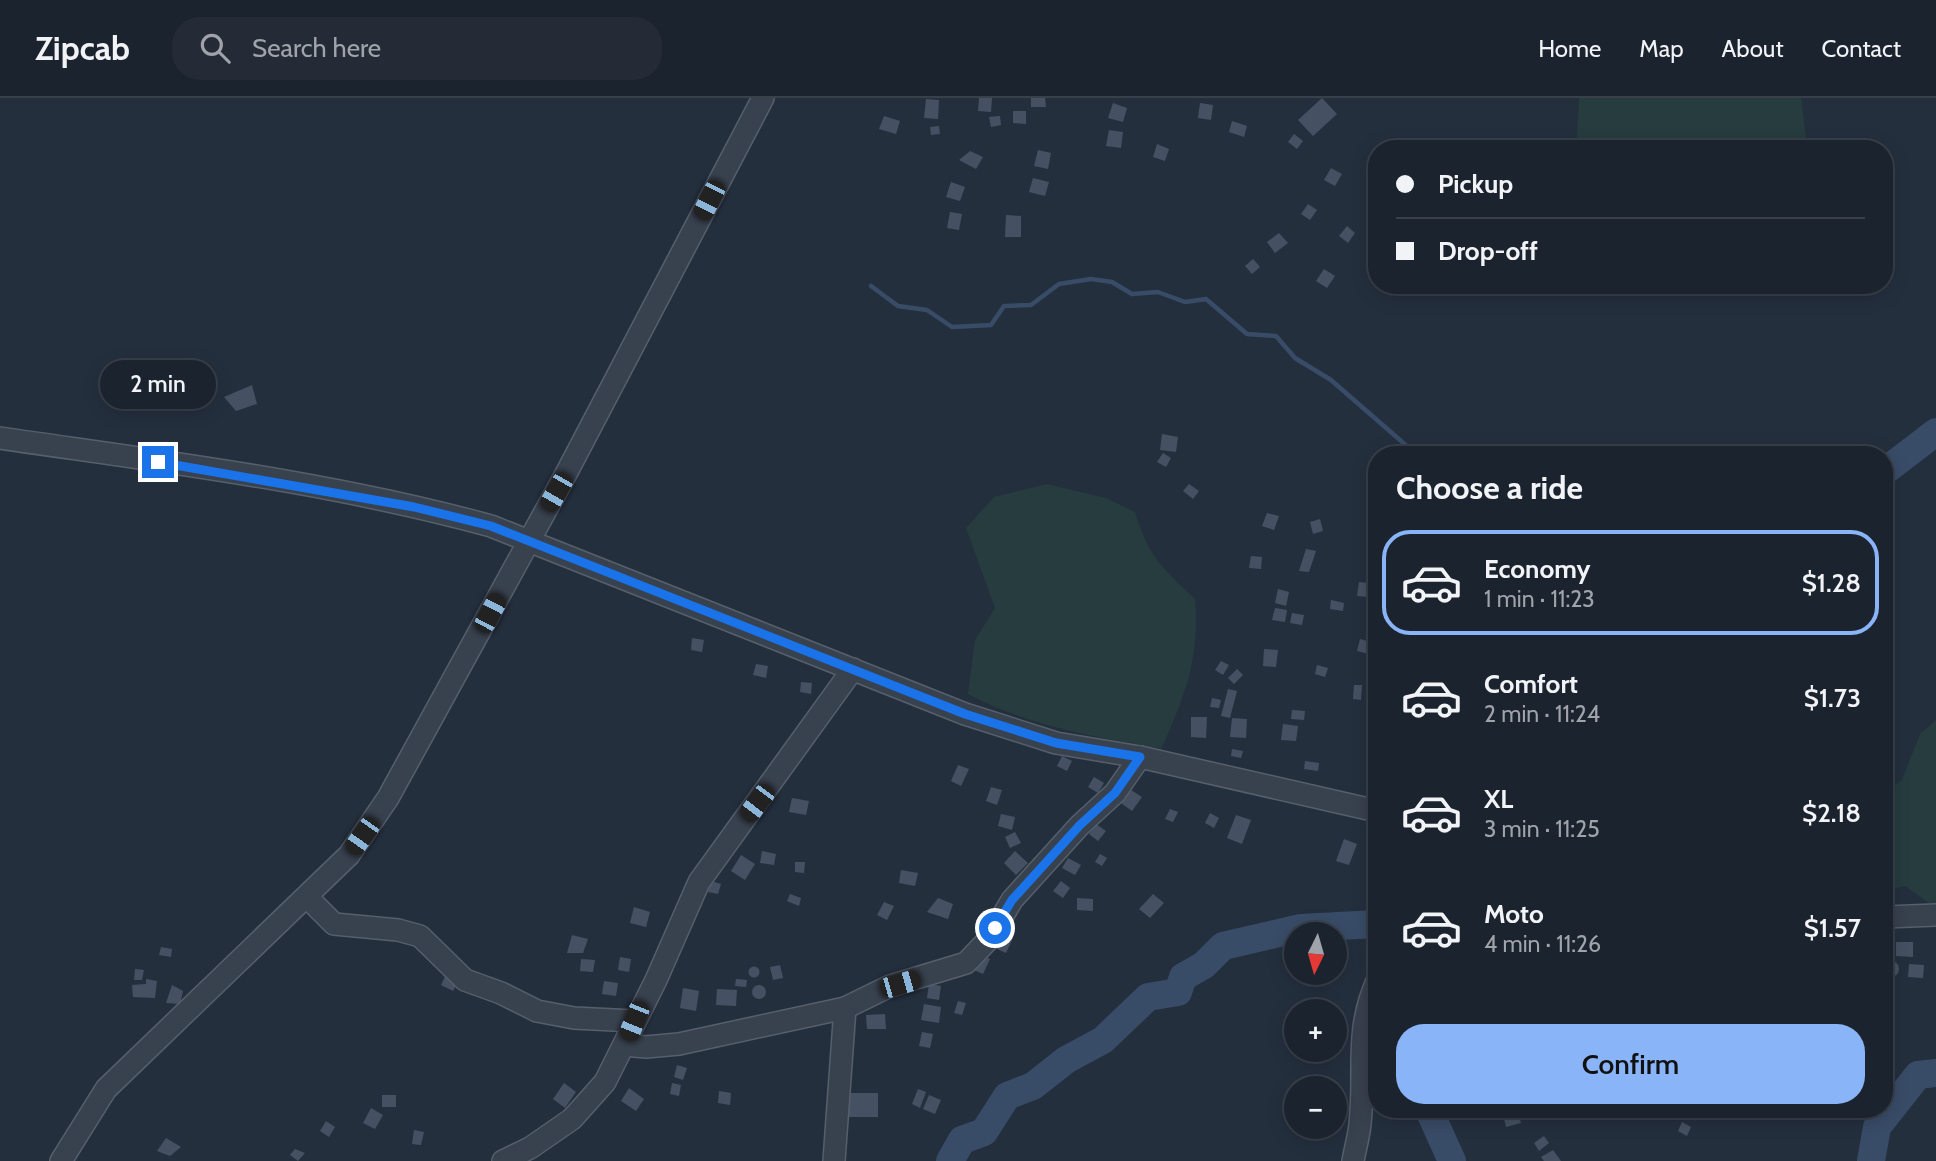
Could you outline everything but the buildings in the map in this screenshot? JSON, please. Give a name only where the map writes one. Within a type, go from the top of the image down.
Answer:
[{"type":"street","points":[[61,1161],[106,1089],[349,855],[388,798],[529,541],[763,98]]},
{"type":"street","points":[[0,438],[237,473],[399,504],[491,526],[965,714],[1056,743],[1140,757],[1368,809]]},
{"type":"street","points":[[503,1161],[530,1148],[578,1114],[606,1082],[656,980],[699,882],[853,669]]},
{"type":"street","points":[[624,1045],[646,1047],[680,1044],[845,1008],[890,986],[959,966],[974,957],[1012,900],[1080,825],[1115,793],[1140,757]]},
{"type":"street","points":[[307,897],[330,922],[340,926],[398,930],[420,936],[465,980],[501,993],[537,1011],[574,1018],[634,1021]]},
{"type":"street","points":[[1893,917],[1936,915]]},
{"type":"street","points":[[1353,1161],[1360,1125],[1361,1030],[1368,1002]]},
{"type":"street","points":[[834,1161],[845,1008]]},
{"type":"green space","points":[[1579,98],[1801,98],[1807,140],[1577,140]]},
{"type":"green space","points":[[1047,484],[1106,498],[1135,512],[1151,551],[1195,599],[1195,640],[1189,676],[1161,749],[1086,735],[1038,722],[968,694],[975,640],[995,608],[966,528],[994,497]]},
{"type":"green space","points":[[1936,720],[1936,908],[1905,886],[1893,889],[1893,786],[1902,780],[1920,734]]},
{"type":"waterway","points":[[871,286],[898,306],[927,310],[952,327],[991,325],[1004,306],[1031,305],[1059,284],[1091,279],[1112,282],[1132,294],[1158,292],[1185,302],[1206,299],[1247,334],[1276,336],[1295,358],[1331,380],[1407,446]]},
{"type":"waterway","points":[[1893,465],[1936,432]]},
{"type":"waterway","points":[[950,1161],[962,1140],[984,1132],[1007,1096],[1033,1086],[1066,1060],[1103,1040],[1148,997],[1178,992],[1183,977],[1204,965],[1223,946],[1301,928],[1368,924]]},
{"type":"waterway","points":[[1893,1107],[1918,1075],[1936,1073]]},
{"type":"waterway","points":[[1433,1118],[1452,1161]]},
{"type":"waterway","points":[[1871,1161],[1877,1127],[1884,1118]]},
{"type":"route","points":[[158,462],[237,473],[414,507],[491,526],[965,714],[1056,743],[1140,757],[1115,793],[1080,825],[1035,878],[1012,900],[995,928]]}]
